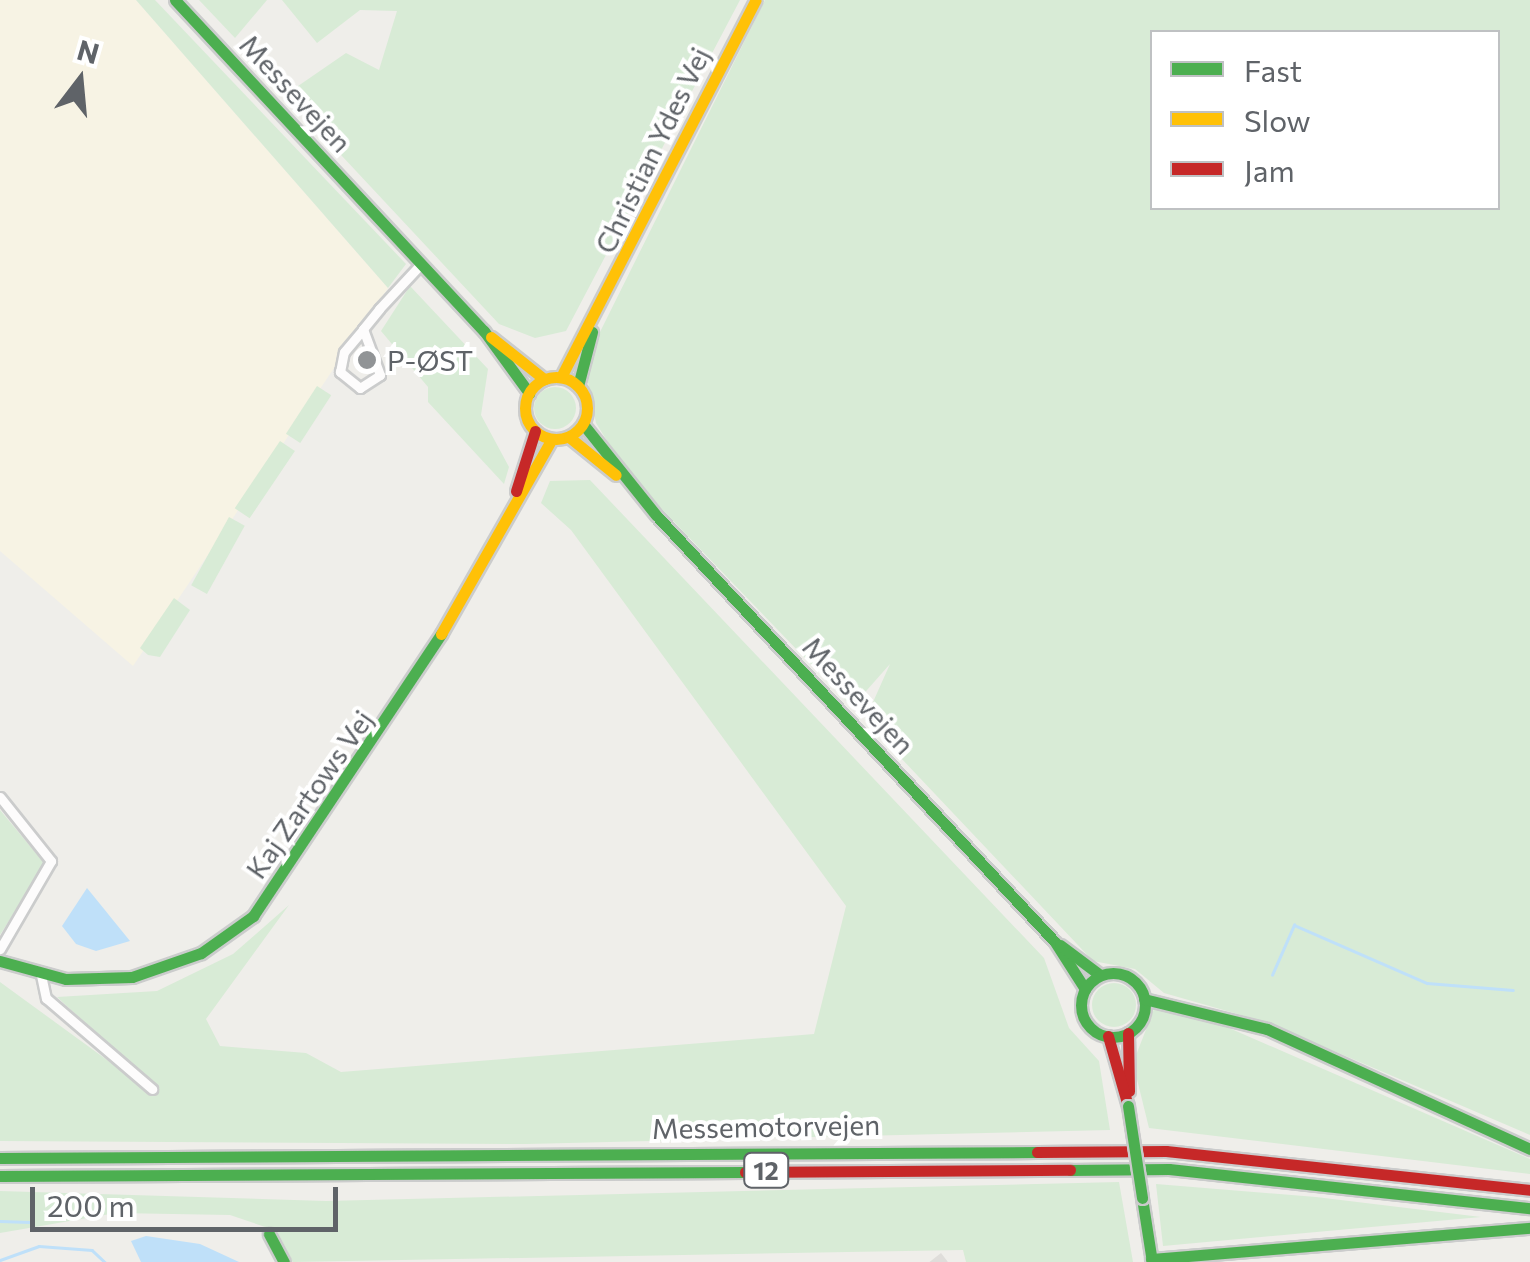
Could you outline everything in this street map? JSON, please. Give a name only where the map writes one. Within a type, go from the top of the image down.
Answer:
[{"type":"main road","name":"Messevejen","points":[[176,0],[484,331],[529,393]]},
{"type":"main road","name":"Christian Ydes Vej","points":[[561,377],[594,323],[756,0]]},
{"type":"main road","name":"Christian Ydes Vej","points":[[578,386],[594,323]]},
{"type":"main road","name":"Messevejen","points":[[484,331],[544,380]]},
{"type":"main road","points":[[561,377],[578,386],[583,424],[568,437],[552,439],[535,432],[529,393],[544,380],[561,377]]},
{"type":"main road","name":"Messevejen","points":[[583,424],[626,482],[1055,942],[1100,976]]},
{"type":"main road","name":"Kaj Zartows Vej","points":[[509,514],[535,432]]},
{"type":"main road","name":"Messevejen","points":[[568,437],[626,482]]},
{"type":"main road","name":"Kaj Zartows Vej","points":[[0,961],[42,975],[132,977],[201,953],[253,916],[509,514],[552,439]]},
{"type":"main road","name":"Messevejen","points":[[1055,942],[1085,989]]},
{"type":"main road","points":[[1128,1033],[1108,1036],[1087,1023],[1085,989],[1100,976],[1133,980],[1144,999],[1267,1029],[1530,1149]]},
{"type":"main road","points":[[1128,1106],[1128,1033],[1144,999]]},
{"type":"main road","points":[[1108,1036],[1128,1106],[1152,1260],[1530,1228]]},
{"type":"main road","name":"Messemotorvejen","points":[[0,1158],[1166,1151],[1530,1190]]},
{"type":"main road","name":"Messemotorvejen","points":[[0,1176],[1170,1169],[1530,1208]]},
{"type":"main road","points":[[270,1234],[284,1262]]},
{"type":"street","points":[[363,329],[380,375],[360,388],[339,364],[363,329],[421,264]]},
{"type":"street","points":[[0,797],[50,861],[0,948]]},
{"type":"street","points":[[42,975],[46,998],[152,1089]]},
{"type":"shaded area","points":[[0,0],[136,0],[388,288],[133,666],[0,551]]},
{"type":"shaded area","points":[[941,1253],[947,1262],[929,1262]]},
{"type":"green space","points":[[136,0],[155,0],[406,264],[388,288]]},
{"type":"green space","points":[[199,0],[267,0],[235,38]]},
{"type":"green space","points":[[282,0],[740,0],[566,331],[535,338],[499,324],[285,95],[346,53],[379,70],[397,11],[360,10],[317,43]]},
{"type":"green space","points":[[765,0],[1530,0],[1530,1135],[1269,1023],[1164,993],[1135,969],[1093,961],[865,720],[890,664],[852,707],[627,473],[596,423],[587,377],[600,332]]},
{"type":"green space","points":[[410,286],[488,369],[481,415],[509,467],[504,484],[428,402],[428,387],[381,331]]},
{"type":"green space","points":[[317,386],[331,395],[300,443],[286,434]]},
{"type":"green space","points":[[555,387],[570,393],[576,408],[570,423],[555,429],[540,423],[534,408],[540,393]]},
{"type":"green space","points":[[280,441],[295,451],[250,518],[235,508]]},
{"type":"green space","points":[[590,480],[1044,958],[1069,1028],[1099,1061],[1110,1130],[527,1144],[0,1141],[0,982],[151,1092],[157,1089],[57,997],[157,991],[233,954],[289,905],[206,1019],[220,1046],[306,1053],[341,1072],[814,1034],[846,906],[571,530],[541,503],[550,481]]},
{"type":"green space","points":[[229,517],[245,526],[207,594],[191,585]]},
{"type":"green space","points":[[174,598],[190,610],[160,657],[148,655],[140,648]]},
{"type":"green space","points":[[0,810],[45,864],[0,935]]},
{"type":"green space","points":[[1114,983],[1130,989],[1136,1005],[1130,1021],[1114,1027],[1098,1021],[1092,1005],[1098,989]]},
{"type":"green space","points":[[1154,1009],[1213,1021],[1530,1159],[1530,1174],[1149,1128],[1133,1063]]},
{"type":"green space","points":[[1119,1182],[1133,1262],[966,1262],[963,1250],[293,1262],[277,1231],[230,1215],[116,1213],[0,1233],[0,1191],[326,1201]]},
{"type":"green space","points":[[1156,1184],[1316,1197],[1481,1217],[1163,1246]]},
{"type":"water","points":[[87,888],[130,941],[96,951],[76,944],[62,926]]},
{"type":"water","points":[[146,1236],[200,1244],[239,1262],[141,1262],[131,1241]]},
{"type":"waterway","points":[[1272,975],[1294,925],[1427,983],[1513,990]]},
{"type":"waterway","points":[[0,1221],[29,1222]]},
{"type":"waterway","points":[[0,1260],[39,1246],[92,1250],[105,1262]]},
{"type":"traffic: fast","points":[[175,0],[484,331],[529,393]]},
{"type":"traffic: fast","points":[[578,386],[592,332]]},
{"type":"traffic: fast","points":[[583,424],[656,515],[1055,942],[1085,989]]},
{"type":"traffic: fast","points":[[0,961],[66,979],[132,977],[201,953],[253,916],[441,634]]},
{"type":"traffic: fast","points":[[1060,945],[1100,975]]},
{"type":"traffic: fast","points":[[1113,973],[1135,983],[1145,1005],[1135,1027],[1113,1037],[1091,1027],[1081,1005],[1091,983],[1113,973]]},
{"type":"traffic: fast","points":[[1144,999],[1267,1029],[1530,1149]]},
{"type":"traffic: fast","points":[[1128,1106],[1142,1198]]},
{"type":"traffic: fast","points":[[0,1158],[1037,1152]]},
{"type":"traffic: fast","points":[[1070,1170],[1169,1169],[1530,1208]]},
{"type":"traffic: fast","points":[[0,1176],[745,1172]]},
{"type":"traffic: fast","points":[[1142,1198],[1152,1262]]},
{"type":"traffic: fast","points":[[1151,1259],[1530,1228]]},
{"type":"traffic: fast","points":[[269,1234],[284,1262]]},
{"type":"traffic: slow","points":[[561,377],[756,0]]},
{"type":"traffic: slow","points":[[491,337],[544,379]]},
{"type":"traffic: slow","points":[[556,377],[578,386],[587,408],[578,430],[556,439],[534,430],[525,408],[534,386],[556,377]]},
{"type":"traffic: slow","points":[[569,437],[616,475]]},
{"type":"traffic: slow","points":[[441,634],[552,439]]},
{"type":"traffic: jam","points":[[516,491],[535,431]]},
{"type":"traffic: jam","points":[[1128,1033],[1129,1091]]},
{"type":"traffic: jam","points":[[1108,1036],[1128,1106]]},
{"type":"traffic: jam","points":[[1037,1152],[1166,1151],[1530,1190]]},
{"type":"traffic: jam","points":[[745,1172],[1070,1170]]},
{"type":"place","name":"P-ØST","points":[[367,360]]}]
